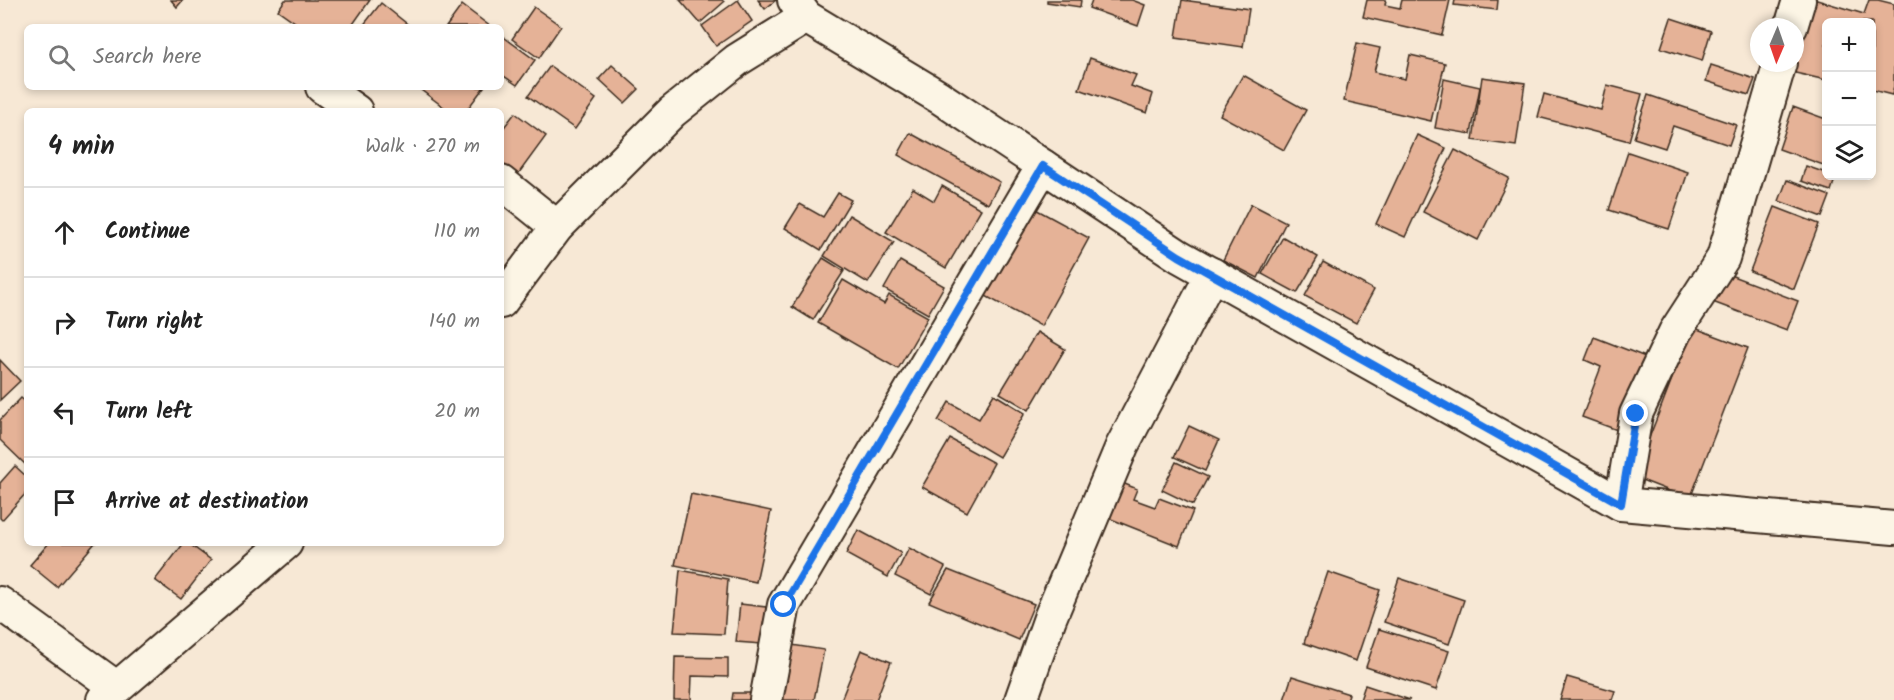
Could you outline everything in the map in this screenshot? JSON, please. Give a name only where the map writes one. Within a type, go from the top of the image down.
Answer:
[{"type":"street","points":[[1794,18],[1799,0]]},
{"type":"street","points":[[504,298],[557,227],[672,112],[802,6],[1179,256],[1621,504],[1894,528]]},
{"type":"street","points":[[1621,504],[1636,414],[1676,333],[1723,258],[1777,72]]},
{"type":"street","points":[[326,90],[352,108]]},
{"type":"street","points":[[766,700],[784,605],[1043,166]]},
{"type":"street","points":[[504,184],[557,227]]},
{"type":"street","points":[[1021,700],[1050,618],[1122,446],[1212,274]]},
{"type":"street","points":[[0,603],[110,694],[283,546]]},
{"type":"building","points":[[171,0],[183,0],[177,7]]},
{"type":"building","points":[[285,0],[370,0],[353,24],[298,24],[278,10]]},
{"type":"building","points":[[680,0],[722,0],[724,2],[700,23]]},
{"type":"building","points":[[738,0],[752,21],[716,46],[702,26]]},
{"type":"building","points":[[758,0],[776,0],[765,9]]},
{"type":"building","points":[[1047,0],[1081,0],[1080,7],[1047,2]]},
{"type":"building","points":[[1092,0],[1132,0],[1145,5],[1138,26],[1089,8]]},
{"type":"building","points":[[1182,0],[1249,9],[1243,47],[1176,37]]},
{"type":"building","points":[[1367,0],[1386,0],[1385,5],[1400,8],[1402,0],[1450,0],[1442,35],[1363,17]]},
{"type":"building","points":[[1455,0],[1498,0],[1497,10],[1454,5]]},
{"type":"building","points":[[1805,0],[1817,0],[1864,14],[1869,0],[1894,4],[1894,87],[1892,95],[1876,91],[1876,18],[1822,18],[1822,79],[1791,72],[1804,72],[1804,18],[1801,18]]},
{"type":"building","points":[[381,3],[407,24],[364,24]]},
{"type":"building","points":[[462,5],[487,24],[448,24]]},
{"type":"building","points":[[534,7],[561,26],[539,58],[512,39]]},
{"type":"building","points":[[1671,18],[1711,31],[1702,61],[1661,48]]},
{"type":"building","points":[[504,37],[535,60],[517,85],[504,76]]},
{"type":"building","points":[[1357,43],[1380,48],[1374,72],[1405,79],[1410,55],[1445,63],[1431,121],[1344,101]]},
{"type":"building","points":[[1090,58],[1136,75],[1131,86],[1153,94],[1147,113],[1079,89]]},
{"type":"building","points":[[612,65],[639,89],[625,103],[599,79]]},
{"type":"building","points":[[1711,65],[1755,79],[1749,95],[1706,81]]},
{"type":"building","points":[[550,66],[596,99],[575,129],[528,96]]},
{"type":"building","points":[[1243,75],[1306,110],[1284,150],[1220,115]]},
{"type":"building","points":[[1482,77],[1525,83],[1516,146],[1473,140]]},
{"type":"building","points":[[1444,79],[1480,87],[1471,134],[1435,128]]},
{"type":"building","points":[[1607,85],[1642,94],[1629,141],[1538,117],[1544,94],[1601,110]]},
{"type":"building","points":[[421,90],[482,90],[468,108],[445,108]]},
{"type":"building","points":[[1648,95],[1736,125],[1729,145],[1673,126],[1665,148],[1634,138]]},
{"type":"building","points":[[1793,107],[1822,118],[1822,165],[1779,149]]},
{"type":"building","points":[[515,113],[546,136],[516,177],[504,168],[504,127]]},
{"type":"building","points":[[910,133],[1000,182],[988,204],[898,155]]},
{"type":"building","points":[[1417,135],[1446,148],[1405,237],[1376,224]]},
{"type":"building","points":[[1455,150],[1509,178],[1478,240],[1423,212]]},
{"type":"building","points":[[1628,152],[1688,172],[1669,229],[1609,210]]},
{"type":"building","points":[[1806,166],[1822,172],[1822,180],[1835,180],[1831,191],[1801,181]]},
{"type":"building","points":[[1787,180],[1830,196],[1822,217],[1779,201]]},
{"type":"building","points":[[942,186],[981,209],[946,268],[886,232],[913,188],[934,201]]},
{"type":"building","points":[[838,193],[851,200],[821,250],[785,228],[800,204],[823,217]]},
{"type":"building","points":[[1251,204],[1286,222],[1258,278],[1223,260]]},
{"type":"building","points":[[1028,205],[1089,238],[1041,326],[980,293]]},
{"type":"building","points":[[1775,207],[1819,224],[1794,289],[1750,271]]},
{"type":"building","points":[[849,215],[894,242],[868,283],[824,256]]},
{"type":"building","points":[[1283,237],[1318,257],[1297,293],[1262,274]]},
{"type":"building","points":[[823,258],[844,271],[813,320],[792,307]]},
{"type":"building","points":[[900,261],[944,286],[928,314],[884,289]]},
{"type":"building","points":[[1323,262],[1374,290],[1356,323],[1305,296]]},
{"type":"building","points":[[1722,272],[1798,301],[1787,330],[1710,301]]},
{"type":"building","points":[[843,280],[884,304],[889,295],[928,317],[898,369],[818,323]]},
{"type":"building","points":[[1692,327],[1748,348],[1690,499],[1634,477]]},
{"type":"building","points":[[1037,332],[1065,349],[1029,410],[1000,393]]},
{"type":"building","points":[[1594,337],[1648,358],[1620,431],[1582,417],[1601,367],[1585,360]]},
{"type":"building","points":[[0,360],[20,381],[0,400]]},
{"type":"building","points":[[994,394],[1025,413],[999,457],[938,421],[949,402],[979,419]]},
{"type":"building","points":[[21,398],[24,400],[24,463],[0,440],[0,420]]},
{"type":"building","points":[[1189,426],[1219,440],[1205,471],[1174,457]]},
{"type":"building","points":[[950,439],[994,463],[967,512],[922,487]]},
{"type":"building","points":[[1176,462],[1208,477],[1193,505],[1162,490]]},
{"type":"building","points":[[15,466],[24,474],[24,495],[2,520],[0,518],[0,483]]},
{"type":"building","points":[[1115,480],[1137,489],[1133,499],[1155,507],[1159,498],[1193,511],[1179,546],[1101,515]]},
{"type":"building","points":[[691,494],[771,511],[756,582],[675,565]]},
{"type":"building","points":[[858,530],[901,553],[888,577],[846,554]]},
{"type":"building","points":[[46,546],[92,546],[57,587],[30,565]]},
{"type":"building","points":[[182,546],[192,546],[211,560],[181,599],[155,580]]},
{"type":"building","points":[[909,548],[945,567],[931,594],[895,576]]},
{"type":"building","points":[[680,570],[728,579],[724,634],[674,632]]},
{"type":"building","points":[[948,570],[1034,604],[1019,640],[929,602]]},
{"type":"building","points":[[1328,572],[1380,590],[1356,661],[1304,643]]},
{"type":"building","points":[[1399,578],[1464,600],[1449,644],[1384,622]]},
{"type":"building","points":[[740,604],[766,607],[762,644],[736,642]]},
{"type":"building","points":[[1379,629],[1449,651],[1436,690],[1366,667]]},
{"type":"building","points":[[792,645],[824,650],[814,700],[781,700]]},
{"type":"building","points":[[861,650],[891,662],[876,700],[841,700]]},
{"type":"building","points":[[675,657],[728,658],[728,677],[692,676],[691,700],[674,700]]},
{"type":"building","points":[[1292,676],[1349,694],[1347,700],[1284,700]]},
{"type":"building","points":[[1567,677],[1615,691],[1612,700],[1560,700]]},
{"type":"building","points":[[1365,685],[1410,700],[1360,700]]},
{"type":"building","points":[[733,693],[751,693],[750,700],[732,700]]},
{"type":"route","points":[[784,605],[1043,166],[1179,256],[1621,504],[1636,414]]}]
